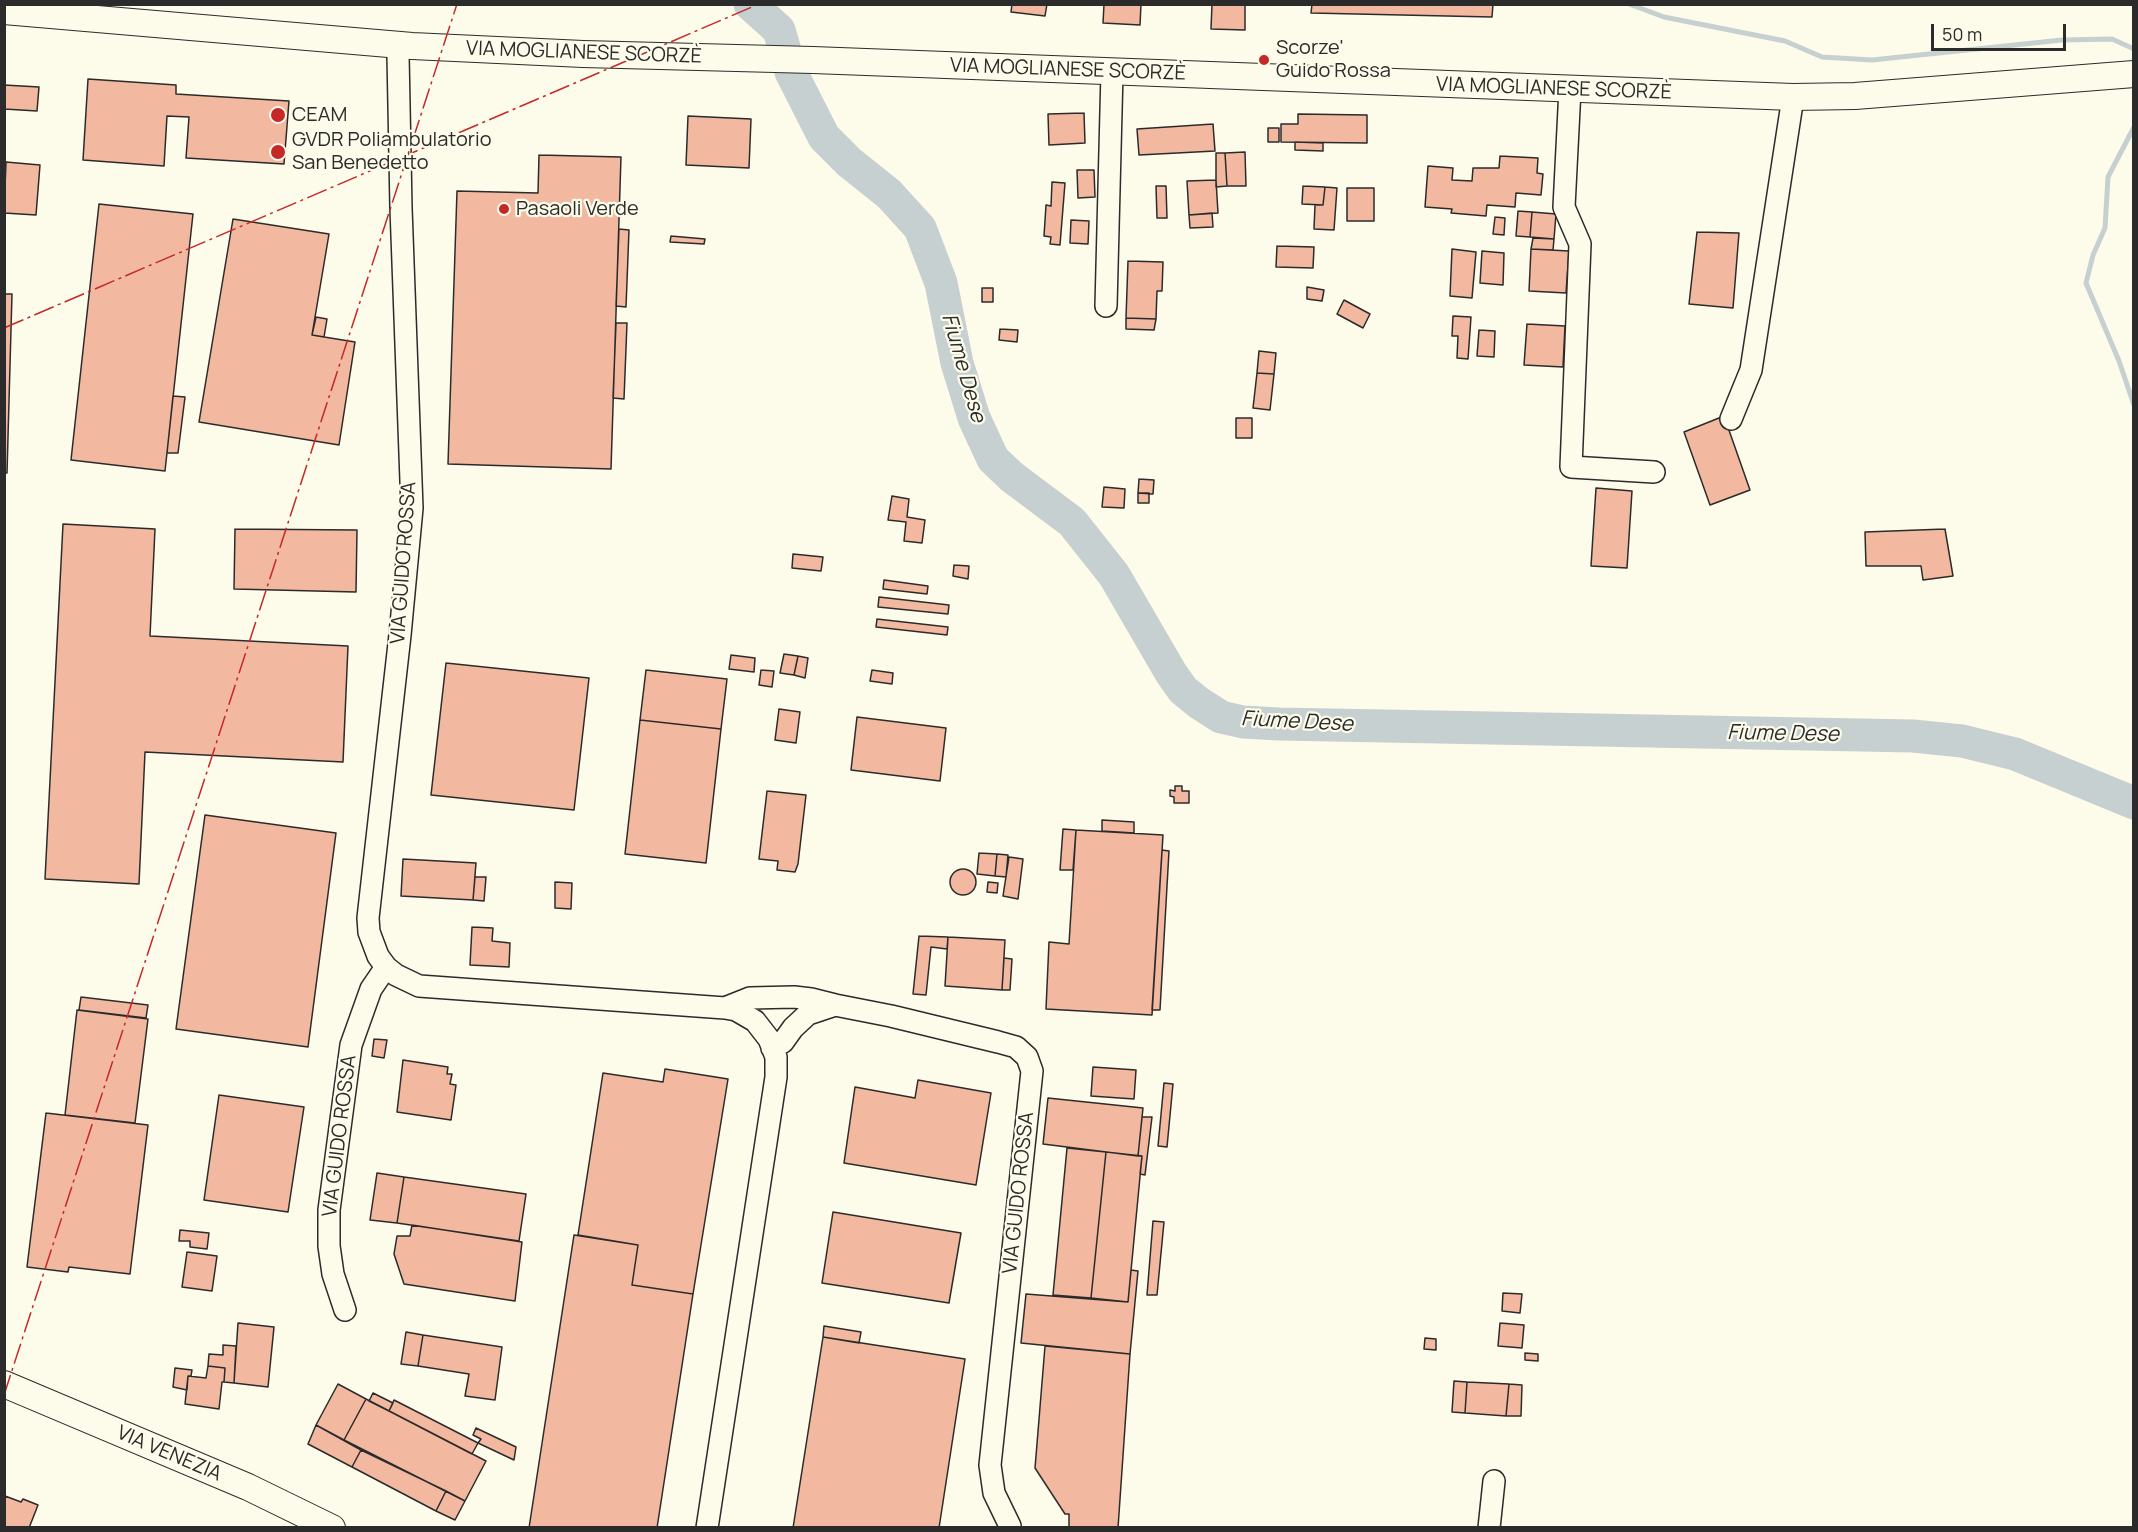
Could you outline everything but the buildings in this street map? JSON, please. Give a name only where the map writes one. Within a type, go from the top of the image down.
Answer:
[{"type":"main road","name":"VIA MOGLIANESE SCORZÈ","points":[[4,11],[397,44],[583,54],[1793,97],[1855,96],[2125,75]]},
{"type":"main road","name":"VIA VENEZIA","points":[[4,1384],[248,1487],[332,1527]]},
{"type":"street","name":"VIA GUIDO ROSSA","points":[[397,44],[412,508],[368,918],[372,945],[386,967],[406,982],[431,988],[725,1008],[746,1015],[755,1021],[769,1040]]},
{"type":"street","points":[[1106,306],[1112,72]]},
{"type":"street","points":[[1570,89],[1564,207],[1580,244],[1571,467],[1654,472]]},
{"type":"street","points":[[1731,419],[1751,370],[1793,97]]},
{"type":"street","name":"VIA GUIDO ROSSA","points":[[345,1310],[333,1274],[329,1246],[329,1210],[351,1045],[371,989],[386,967]]},
{"type":"street","name":"VIA GUIDO ROSSA","points":[[725,1008],[750,998],[811,999],[1016,1047],[1027,1057],[1032,1071],[990,1465],[994,1493],[1010,1526]]},
{"type":"street","points":[[769,1040],[795,1007],[811,999]]},
{"type":"street","points":[[769,1040],[783,1042],[793,1028],[808,1014],[835,1005]]},
{"type":"street","points":[[707,1527],[776,1077],[776,1057],[769,1040]]},
{"type":"street","points":[[1489,1527],[1494,1481]]},
{"type":"waterway","name":"Fiume Dese","points":[[750,4],[779,30],[791,72],[824,137],[849,162],[889,194],[920,228],[941,283],[957,363],[974,418],[993,459],[1012,477],[1072,522],[1114,575],[1183,690],[1221,717],[1243,722],[1279,724],[1913,736],[1962,741],[2015,754],[2134,803]]},
{"type":"waterway","points":[[1629,4],[1664,17],[1785,41],[1822,57],[1872,60],[2062,40],[2112,39],[2134,49]]},
{"type":"waterway","points":[[2134,127],[2108,177],[2105,228],[2093,255],[2086,283],[2119,361],[2134,405]]},
{"type":"power","points":[[4,1395],[457,4]]},
{"type":"power","points":[[4,328],[759,4]]},
{"type":"place","name":"Scorze' Guido Rossa","points":[[1264,60]]},
{"type":"place","name":"CEAM","points":[[278,115]]},
{"type":"place","name":"GVDR Poliambulatorio San Benedetto","points":[[278,152]]},
{"type":"place","name":"Pasaoli Verde","points":[[504,209]]}]
